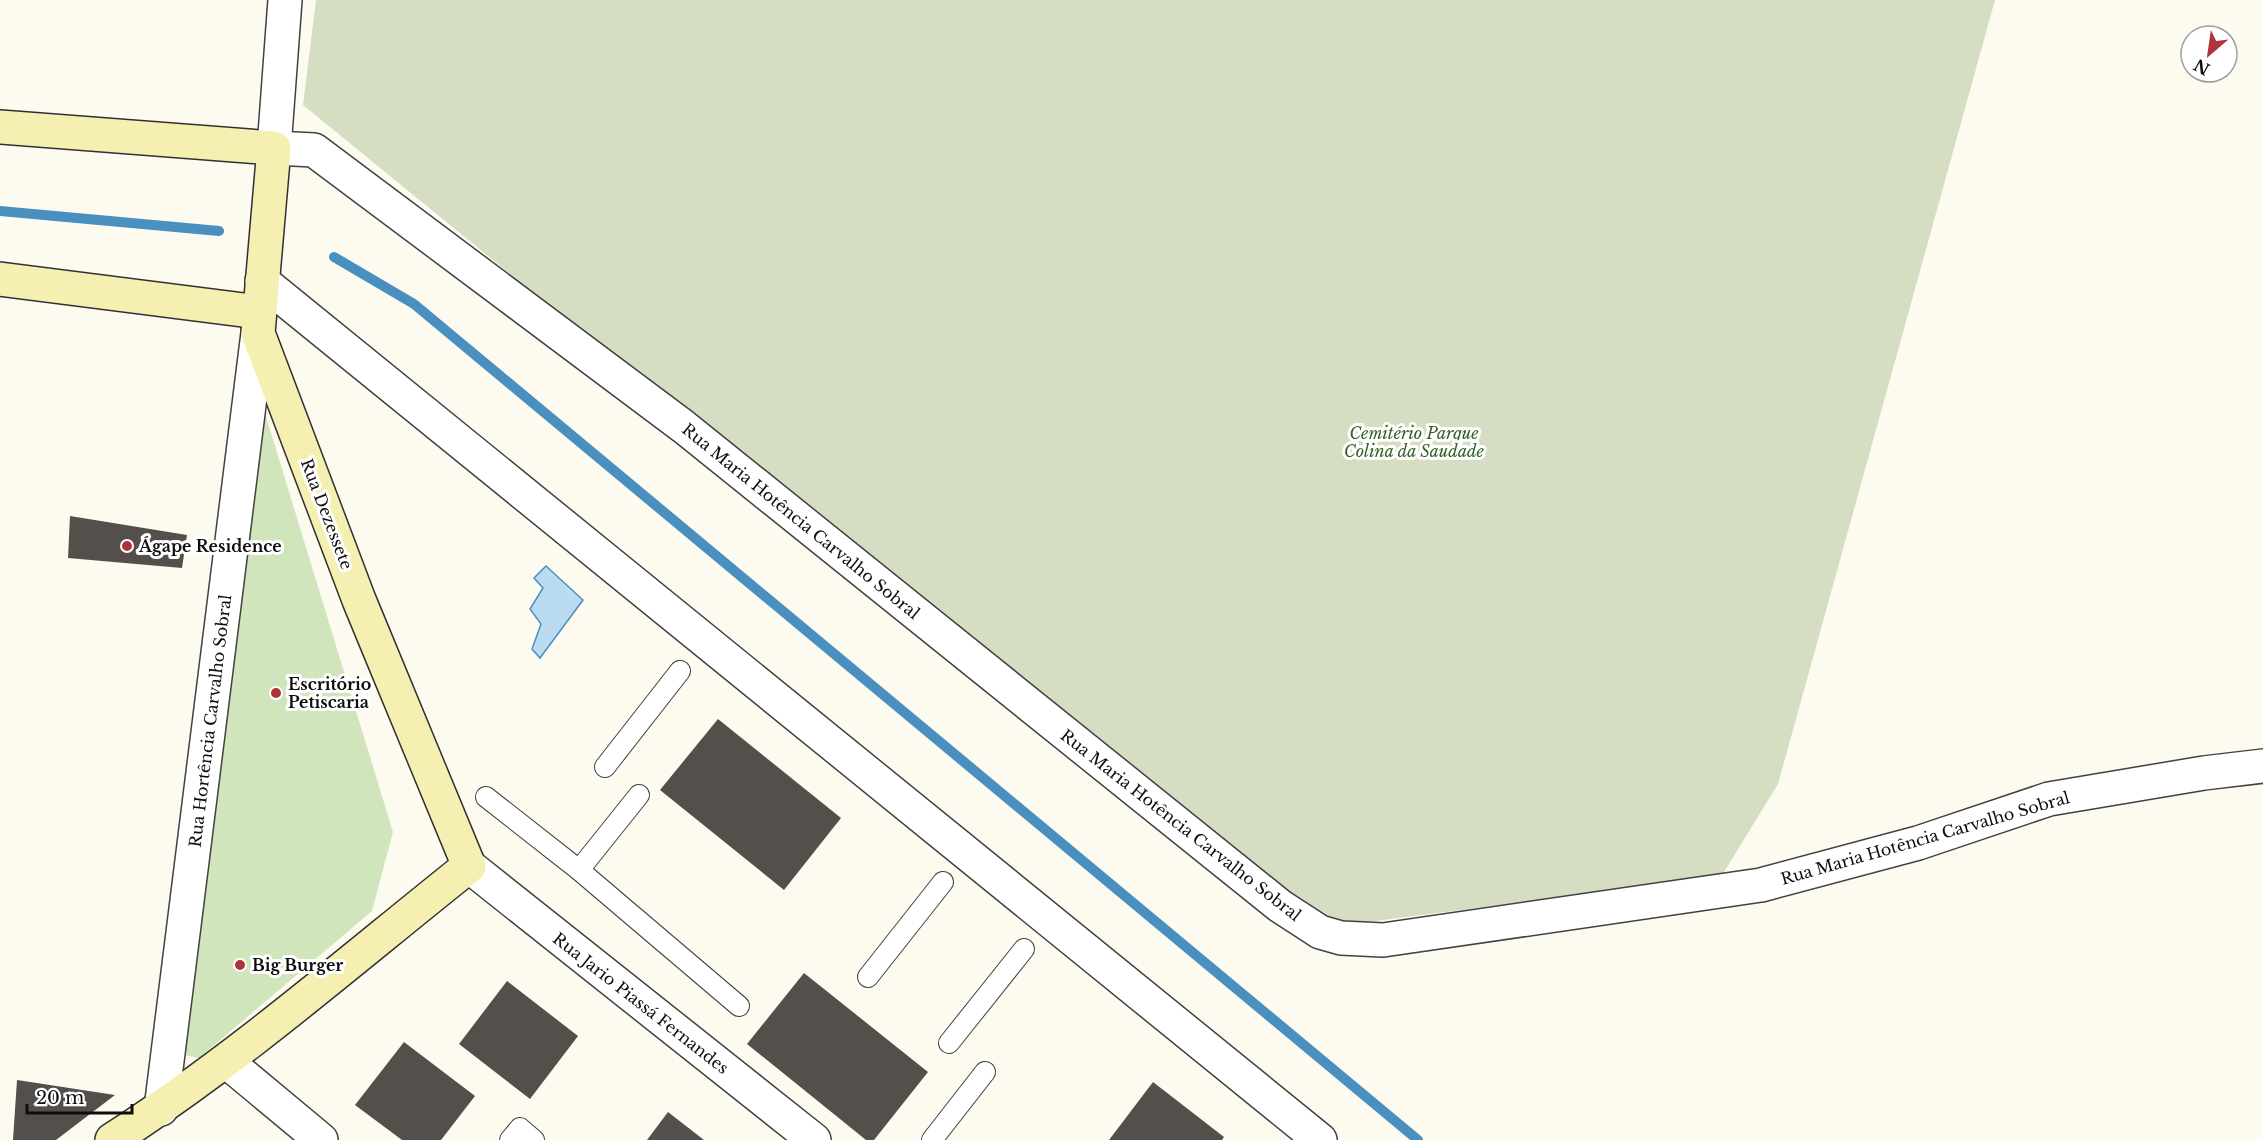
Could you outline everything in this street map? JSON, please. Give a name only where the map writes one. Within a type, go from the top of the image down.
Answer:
[{"type":"street","points":[[0,127],[274,148],[285,0]]},
{"type":"street","name":"Rua Dezessete","points":[[274,148],[259,323],[372,633],[469,866]]},
{"type":"street","name":"Rua Maria Hotência Carvalho Sobral","points":[[274,148],[314,150],[674,420],[1280,906],[1320,932],[1341,938],[1383,940],[1761,885],[1918,843],[2049,799],[2204,773],[2263,766]]},
{"type":"street","points":[[0,279],[259,323]]},
{"type":"street","points":[[262,280],[1320,1140]]},
{"type":"street","name":"Rua Hortência Carvalho Sobral","points":[[161,1109],[259,323]]},
{"type":"street","points":[[112,1140],[161,1109],[226,1060],[469,866]]},
{"type":"street","name":"Rua Jario Piassá Fernandes","points":[[469,866],[814,1140]]},
{"type":"street","points":[[226,1060],[321,1140]]},
{"type":"lane","points":[[605,767],[680,671]]},
{"type":"lane","points":[[579,870],[639,795]]},
{"type":"lane","points":[[486,797],[579,870],[739,1006]]},
{"type":"lane","points":[[868,977],[943,882]]},
{"type":"lane","points":[[950,1043],[1024,949]]},
{"type":"lane","points":[[932,1140],[985,1072]]},
{"type":"lane","points":[[510,1140],[520,1128],[534,1140]]},
{"type":"green space","name":"Cemitério Parque Colina da Saudade","points":[[316,0],[1995,0],[1778,784],[1721,877],[1312,929],[303,105]]},
{"type":"green space","points":[[260,397],[393,832],[372,911],[199,1058],[180,1054]]},
{"type":"water","points":[[546,566],[583,600],[540,658],[532,649],[541,624],[530,609],[543,588],[534,578]]},
{"type":"building","name":"Ágape Residence","points":[[70,516],[187,535],[182,568],[68,558]]},
{"type":"building","points":[[718,719],[841,818],[784,890],[660,790]]},
{"type":"building","points":[[804,973],[928,1072],[874,1140],[866,1140],[747,1044]]},
{"type":"building","points":[[507,981],[578,1036],[530,1099],[459,1044]]},
{"type":"building","points":[[404,1042],[475,1096],[441,1140],[402,1140],[355,1105]]},
{"type":"building","points":[[17,1080],[115,1095],[56,1140],[13,1140]]},
{"type":"building","points":[[1153,1082],[1224,1137],[1222,1140],[1109,1140]]},
{"type":"building","points":[[668,1112],[704,1140],[647,1140]]},
{"type":"waterway","points":[[0,211],[219,231]]},
{"type":"waterway","points":[[334,257],[414,304],[1418,1140]]},
{"type":"place","name":"Ágape Residence","points":[[127,546]]},
{"type":"place","name":"Escritório Petiscaria","points":[[276,693]]},
{"type":"place","name":"Big Burger","points":[[240,965]]}]
